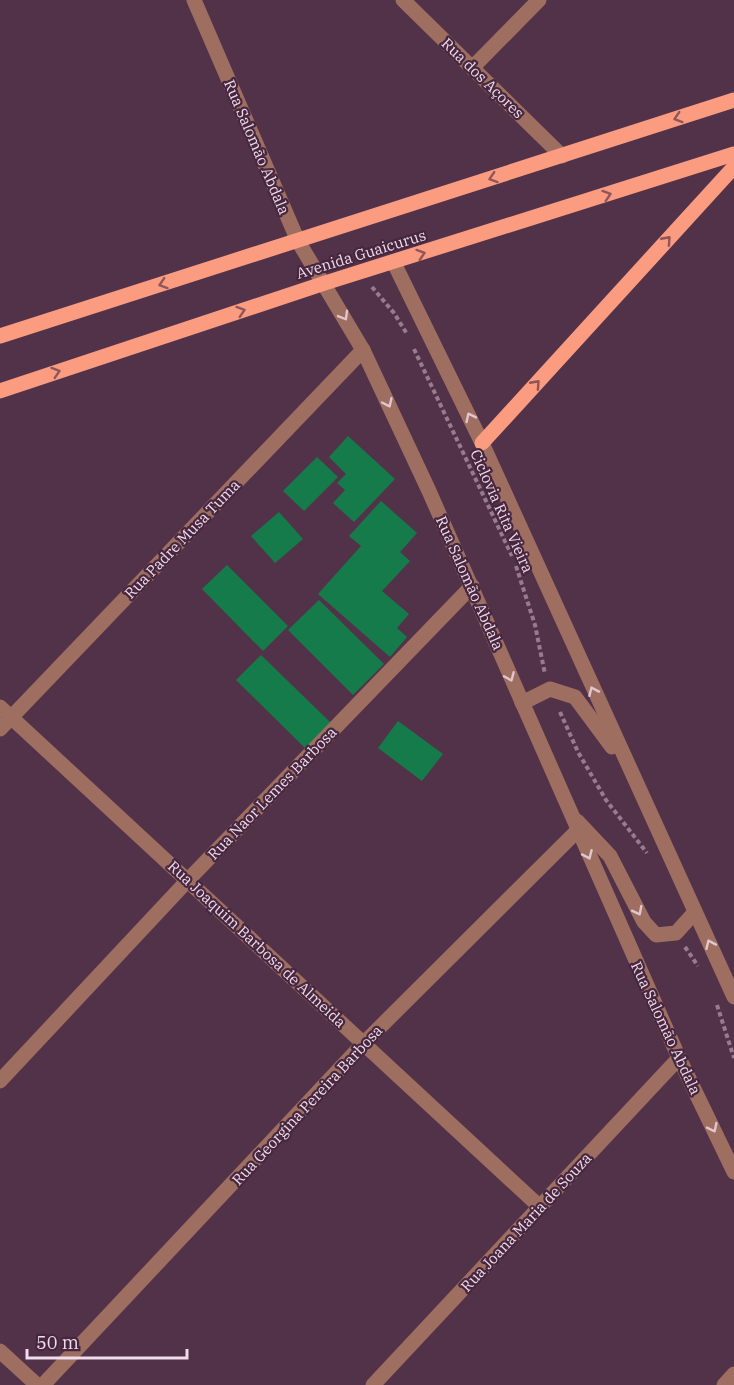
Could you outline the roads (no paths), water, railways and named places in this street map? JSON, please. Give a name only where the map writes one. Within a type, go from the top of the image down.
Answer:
[{"type":"main road","name":"Avenida Guaicurus","points":[[0,336],[734,100]]},
{"type":"main road","name":"Avenida Guaicurus","points":[[0,391],[325,283],[360,274],[734,154]]},
{"type":"main road","points":[[482,443],[734,166]]},
{"type":"street","name":"Rua Salomão Abdala","points":[[194,0],[298,241],[363,350],[472,586],[577,831],[679,1058],[734,1172]]},
{"type":"street","name":"Rua dos Açores","points":[[402,0],[562,156]]},
{"type":"street","points":[[472,68],[539,0]]},
{"type":"street","points":[[394,263],[482,443],[734,998]]},
{"type":"street","name":"Rua Padre Musa Tuma","points":[[0,729],[6,712],[363,350]]},
{"type":"street","points":[[0,401],[16,386]]},
{"type":"street","name":"Rua Naor Lemes Barbosa","points":[[0,1081],[188,880],[472,586]]},
{"type":"street","points":[[522,703],[550,689],[575,697],[631,774]]},
{"type":"street","name":"Rua Joaquim Barbosa de Almeida","points":[[6,712],[540,1207]]},
{"type":"street","points":[[569,813],[610,856],[644,922],[656,934],[676,933],[695,912]]},
{"type":"street","name":"Rua Georgina Pereira Barbosa","points":[[43,1385],[364,1043],[577,831]]},
{"type":"street","name":"Rua Joana Maria de Souza","points":[[373,1385],[679,1058]]},
{"type":"street","points":[[0,1351],[37,1385]]},
{"type":"street","points":[[724,1385],[734,1374]]}]
